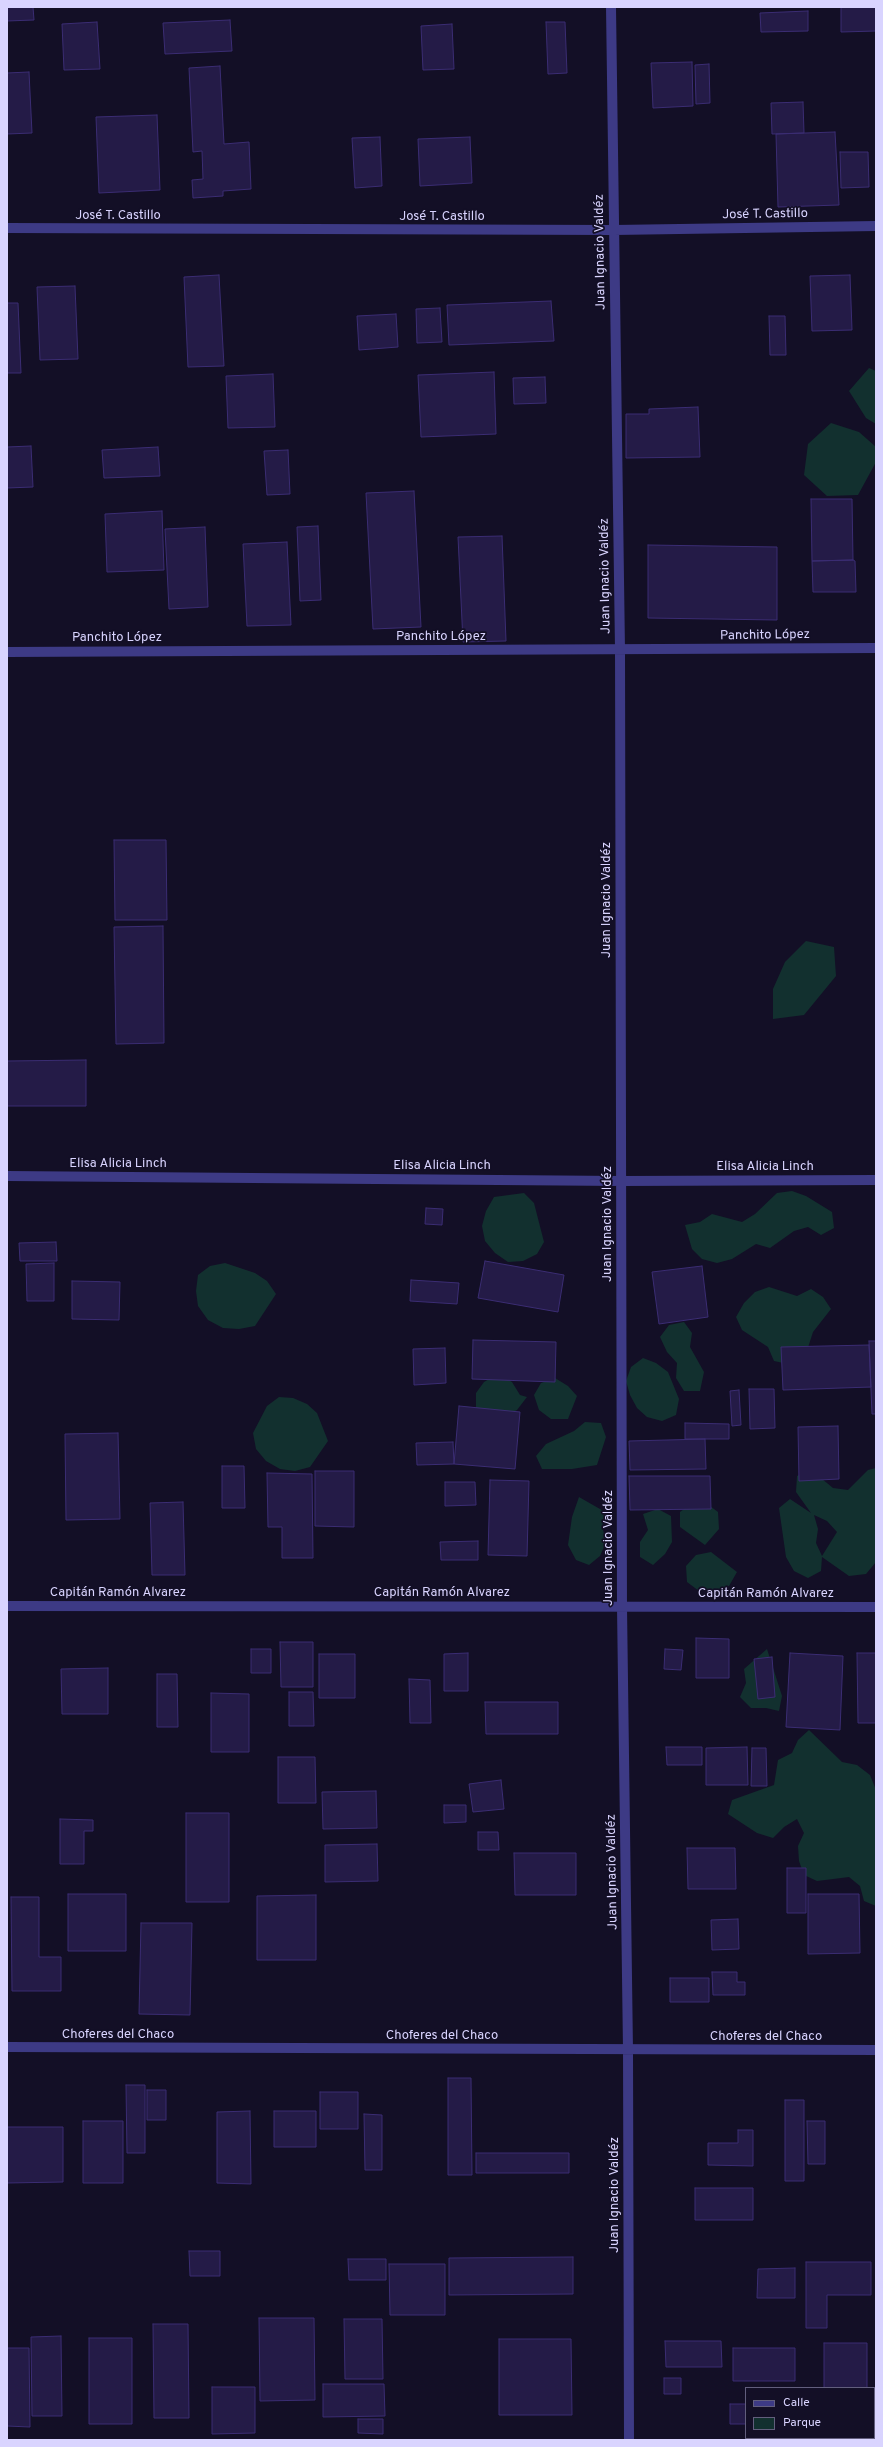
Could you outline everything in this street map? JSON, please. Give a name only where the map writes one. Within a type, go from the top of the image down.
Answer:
[{"type":"street","name":"Juan Ignacio Valdéz","points":[[611,7],[620,650],[622,1606],[628,2050],[629,2440]]},
{"type":"street","name":"José T. Castillo","points":[[7,228],[614,230],[876,226]]},
{"type":"street","name":"Panchito López","points":[[7,652],[876,648]]},
{"type":"street","name":"Elisa Alicia Linch","points":[[7,1176],[621,1181],[876,1180]]},
{"type":"street","name":"Capitán Ramón Alvarez","points":[[7,1606],[876,1607]]},
{"type":"street","name":"Choferes del Chaco","points":[[7,2047],[876,2050]]},
{"type":"green space","points":[[869,368],[876,371],[876,424],[866,418],[849,391]]},
{"type":"green space","points":[[831,423],[859,432],[876,447],[876,462],[858,495],[827,496],[804,475],[808,444]]},
{"type":"green space","points":[[806,941],[834,947],[836,976],[804,1015],[773,1019],[773,989],[785,962]]},
{"type":"green space","points":[[792,1191],[806,1196],[832,1212],[834,1228],[821,1235],[808,1227],[794,1231],[770,1248],[756,1244],[732,1259],[717,1263],[702,1259],[692,1249],[685,1225],[700,1222],[712,1214],[742,1222],[755,1214],[777,1193]]},
{"type":"green space","points":[[524,1193],[534,1203],[544,1242],[537,1254],[523,1261],[508,1262],[495,1253],[485,1241],[482,1226],[486,1211],[494,1197]]},
{"type":"green space","points":[[225,1263],[255,1273],[267,1281],[276,1294],[255,1326],[239,1329],[223,1328],[208,1320],[198,1306],[196,1291],[198,1275],[210,1266]]},
{"type":"green space","points":[[769,1287],[797,1296],[811,1289],[823,1297],[831,1309],[813,1332],[804,1360],[788,1364],[774,1361],[768,1347],[742,1330],[736,1317],[744,1303],[755,1292]]},
{"type":"green space","points":[[684,1322],[692,1333],[690,1347],[704,1372],[700,1391],[684,1391],[676,1378],[677,1363],[667,1352],[660,1337],[669,1325]]},
{"type":"green space","points":[[643,1358],[656,1363],[668,1372],[679,1399],[676,1415],[662,1421],[647,1417],[637,1408],[630,1395],[626,1381],[631,1367]]},
{"type":"green space","points":[[498,1374],[512,1382],[520,1395],[527,1397],[517,1410],[504,1417],[476,1408],[476,1393],[484,1382]]},
{"type":"green space","points":[[555,1378],[568,1386],[577,1396],[568,1419],[551,1419],[539,1410],[534,1395],[541,1383]]},
{"type":"green space","points":[[279,1397],[293,1398],[307,1404],[317,1413],[328,1441],[310,1467],[295,1471],[280,1469],[266,1461],[256,1449],[253,1433],[267,1406]]},
{"type":"green space","points":[[585,1422],[601,1423],[606,1437],[597,1465],[572,1469],[542,1469],[536,1456],[546,1444],[574,1431]]},
{"type":"green space","points":[[876,1468],[876,1562],[866,1574],[849,1576],[822,1557],[821,1571],[808,1578],[794,1571],[786,1557],[779,1508],[790,1499],[811,1513],[796,1492],[797,1476],[810,1469],[833,1488],[848,1490],[868,1470]],"holes":[[[814,1515],[827,1521],[837,1532],[822,1556],[816,1543],[818,1529]]]},
{"type":"green space","points":[[579,1497],[607,1513],[602,1526],[606,1542],[600,1556],[589,1565],[576,1560],[568,1545],[572,1517]]},
{"type":"green space","points":[[692,1503],[706,1503],[718,1512],[719,1529],[705,1545],[680,1527],[680,1512]]},
{"type":"green space","points":[[658,1509],[671,1516],[672,1542],[665,1554],[653,1565],[640,1557],[640,1542],[648,1530],[643,1514]]},
{"type":"green space","points":[[711,1552],[737,1572],[729,1586],[715,1590],[699,1591],[687,1582],[686,1566],[696,1555]]},
{"type":"green space","points":[[767,1649],[782,1696],[779,1711],[766,1708],[751,1708],[740,1697],[746,1683],[744,1669]]},
{"type":"green space","points":[[809,1730],[842,1762],[857,1765],[870,1775],[876,1790],[876,1906],[864,1901],[860,1886],[849,1877],[817,1881],[804,1875],[799,1861],[798,1846],[804,1833],[797,1819],[784,1827],[773,1838],[757,1833],[728,1814],[732,1800],[774,1785],[778,1760],[792,1753],[798,1740]]},
{"type":"building","points":[[7,7],[33,7],[34,20],[7,21]]},
{"type":"building","points":[[841,7],[876,7],[876,31],[841,32]]},
{"type":"building","points":[[808,11],[808,31],[761,32],[760,13]]},
{"type":"building","points":[[230,20],[232,51],[165,54],[163,23]]},
{"type":"building","points":[[97,22],[100,69],[64,70],[62,24]]},
{"type":"building","points":[[546,22],[565,22],[567,73],[548,74]]},
{"type":"building","points":[[452,24],[454,69],[423,70],[421,26]]},
{"type":"building","points":[[692,62],[693,106],[653,108],[651,63]]},
{"type":"building","points":[[709,64],[710,103],[696,104],[695,65]]},
{"type":"building","points":[[220,66],[224,144],[249,142],[251,189],[223,191],[223,196],[193,198],[192,180],[203,179],[202,151],[193,152],[189,68]]},
{"type":"building","points":[[29,72],[32,133],[7,134],[7,73]]},
{"type":"building","points":[[803,102],[804,133],[772,134],[771,103]]},
{"type":"building","points":[[157,115],[160,190],[99,193],[96,117]]},
{"type":"building","points":[[835,132],[839,205],[778,207],[776,134]]},
{"type":"building","points":[[380,137],[382,186],[355,188],[352,138]]},
{"type":"building","points":[[470,137],[472,183],[420,186],[418,139]]},
{"type":"building","points":[[840,152],[868,152],[869,187],[841,188]]},
{"type":"building","points":[[219,275],[224,366],[188,367],[184,277]]},
{"type":"building","points":[[850,275],[852,330],[812,331],[810,276]]},
{"type":"building","points":[[75,286],[78,359],[40,360],[37,287]]},
{"type":"building","points":[[551,301],[554,341],[449,345],[447,305]]},
{"type":"building","points":[[7,303],[18,303],[21,373],[7,373]]},
{"type":"building","points":[[440,308],[442,342],[417,343],[416,309]]},
{"type":"building","points":[[396,314],[398,347],[359,350],[357,316]]},
{"type":"building","points":[[769,316],[785,316],[786,355],[770,355]]},
{"type":"building","points":[[494,372],[496,434],[421,437],[418,375]]},
{"type":"building","points":[[273,374],[275,427],[228,428],[226,376]]},
{"type":"building","points":[[545,377],[546,403],[514,404],[513,378]]},
{"type":"building","points":[[698,407],[700,457],[626,458],[626,414],[649,414],[649,409]]},
{"type":"building","points":[[31,446],[33,487],[7,488],[7,447]]},
{"type":"building","points":[[158,447],[160,476],[104,478],[102,450]]},
{"type":"building","points":[[288,450],[290,494],[267,495],[264,451]]},
{"type":"building","points":[[414,491],[421,627],[373,629],[366,493]]},
{"type":"building","points":[[811,499],[852,499],[853,560],[812,561]]},
{"type":"building","points":[[162,511],[164,570],[107,572],[105,514]]},
{"type":"building","points":[[318,526],[321,600],[300,601],[297,527]]},
{"type":"building","points":[[205,527],[208,607],[169,609],[165,529]]},
{"type":"building","points":[[502,536],[506,641],[463,642],[458,537]]},
{"type":"building","points":[[287,542],[291,625],[247,626],[243,544]]},
{"type":"building","points":[[648,545],[777,547],[777,620],[648,618]]},
{"type":"building","points":[[812,561],[855,561],[856,592],[813,592]]},
{"type":"building","points":[[114,840],[166,840],[167,920],[115,920]]},
{"type":"building","points":[[163,926],[164,1043],[116,1044],[114,927]]},
{"type":"building","points":[[86,1060],[86,1106],[7,1106],[7,1061]]},
{"type":"building","points":[[426,1208],[443,1209],[442,1225],[425,1224]]},
{"type":"building","points":[[56,1242],[57,1261],[20,1261],[19,1243]]},
{"type":"building","points":[[485,1261],[564,1275],[558,1312],[478,1298]]},
{"type":"building","points":[[54,1263],[54,1301],[27,1301],[26,1264]]},
{"type":"building","points":[[702,1266],[708,1317],[659,1324],[652,1272]]},
{"type":"building","points":[[411,1280],[459,1283],[457,1304],[410,1301]]},
{"type":"building","points":[[72,1281],[120,1282],[119,1320],[72,1319]]},
{"type":"building","points":[[473,1340],[556,1342],[555,1382],[472,1379]]},
{"type":"building","points":[[869,1341],[876,1341],[876,1414],[872,1414]]},
{"type":"building","points":[[869,1345],[871,1387],[783,1390],[781,1347]]},
{"type":"building","points":[[445,1348],[446,1383],[414,1385],[413,1349]]},
{"type":"building","points":[[749,1389],[774,1389],[775,1428],[750,1429]]},
{"type":"building","points":[[739,1390],[741,1425],[732,1426],[730,1391]]},
{"type":"building","points":[[459,1406],[520,1412],[515,1469],[454,1464]]},
{"type":"building","points":[[685,1423],[729,1424],[729,1439],[685,1439]]},
{"type":"building","points":[[838,1426],[839,1479],[799,1481],[798,1427]]},
{"type":"building","points":[[118,1433],[120,1519],[66,1520],[65,1434]]},
{"type":"building","points":[[705,1439],[706,1469],[630,1470],[629,1441]]},
{"type":"building","points":[[453,1442],[454,1464],[417,1465],[416,1443]]},
{"type":"building","points":[[222,1466],[244,1466],[245,1508],[222,1508]]},
{"type":"building","points":[[315,1471],[354,1471],[354,1527],[315,1526]]},
{"type":"building","points":[[267,1473],[312,1474],[313,1558],[282,1558],[282,1527],[268,1527]]},
{"type":"building","points":[[629,1476],[710,1476],[711,1509],[630,1510]]},
{"type":"building","points":[[490,1480],[529,1481],[527,1556],[488,1555]]},
{"type":"building","points":[[445,1482],[475,1482],[476,1505],[445,1506]]},
{"type":"building","points":[[183,1502],[185,1575],[152,1575],[150,1503]]},
{"type":"building","points":[[478,1541],[478,1560],[441,1560],[440,1542]]},
{"type":"building","points":[[696,1638],[729,1639],[729,1678],[696,1678]]},
{"type":"building","points":[[280,1642],[313,1642],[313,1687],[281,1687]]},
{"type":"building","points":[[251,1649],[271,1649],[271,1673],[251,1673]]},
{"type":"building","points":[[665,1649],[683,1650],[681,1670],[664,1669]]},
{"type":"building","points":[[468,1653],[468,1691],[444,1691],[444,1654]]},
{"type":"building","points":[[790,1653],[843,1656],[840,1730],[786,1727]]},
{"type":"building","points":[[857,1653],[876,1653],[876,1723],[858,1723]]},
{"type":"building","points":[[319,1654],[355,1654],[355,1698],[319,1698]]},
{"type":"building","points":[[772,1657],[775,1697],[758,1699],[754,1659]]},
{"type":"building","points":[[108,1668],[108,1714],[62,1714],[61,1669]]},
{"type":"building","points":[[157,1674],[177,1674],[178,1727],[157,1727]]},
{"type":"building","points":[[409,1679],[430,1680],[431,1723],[410,1723]]},
{"type":"building","points":[[289,1692],[313,1692],[314,1726],[289,1726]]},
{"type":"building","points":[[211,1693],[249,1694],[249,1752],[211,1752]]},
{"type":"building","points":[[485,1702],[558,1702],[558,1734],[486,1734]]},
{"type":"building","points":[[666,1747],[702,1747],[702,1765],[667,1765]]},
{"type":"building","points":[[747,1747],[748,1785],[706,1785],[706,1748]]},
{"type":"building","points":[[752,1748],[766,1748],[767,1786],[751,1786]]},
{"type":"building","points":[[278,1757],[315,1757],[316,1803],[278,1803]]},
{"type":"building","points":[[501,1780],[504,1809],[473,1812],[469,1784]]},
{"type":"building","points":[[376,1791],[377,1828],[323,1829],[322,1792]]},
{"type":"building","points":[[444,1805],[466,1805],[466,1822],[444,1823]]},
{"type":"building","points":[[186,1813],[229,1813],[229,1902],[186,1902]]},
{"type":"building","points":[[60,1819],[93,1820],[93,1831],[84,1831],[84,1864],[60,1864]]},
{"type":"building","points":[[478,1832],[498,1832],[499,1850],[478,1850]]},
{"type":"building","points":[[377,1844],[378,1881],[325,1882],[325,1845]]},
{"type":"building","points":[[687,1848],[735,1848],[736,1889],[688,1889]]},
{"type":"building","points":[[514,1853],[576,1853],[576,1895],[515,1895]]},
{"type":"building","points":[[787,1868],[806,1868],[806,1913],[787,1913]]},
{"type":"building","points":[[68,1894],[126,1894],[126,1951],[68,1951]]},
{"type":"building","points":[[808,1894],[859,1894],[860,1953],[808,1954]]},
{"type":"building","points":[[316,1895],[316,1960],[257,1960],[257,1896]]},
{"type":"building","points":[[11,1897],[39,1897],[39,1957],[61,1957],[61,1991],[12,1991]]},
{"type":"building","points":[[738,1919],[739,1949],[712,1950],[711,1920]]},
{"type":"building","points":[[141,1923],[192,1923],[190,2015],[139,2014]]},
{"type":"building","points":[[712,1972],[737,1972],[737,1982],[745,1982],[745,1995],[713,1995]]},
{"type":"building","points":[[670,1978],[709,1978],[709,2002],[670,2002]]},
{"type":"building","points":[[448,2078],[471,2078],[472,2175],[448,2175]]},
{"type":"building","points":[[126,2085],[145,2085],[145,2153],[127,2153]]},
{"type":"building","points":[[147,2090],[166,2090],[166,2120],[147,2120]]},
{"type":"building","points":[[320,2092],[358,2092],[358,2129],[320,2129]]},
{"type":"building","points":[[785,2100],[804,2100],[804,2181],[785,2181]]},
{"type":"building","points":[[250,2111],[251,2184],[217,2183],[217,2112]]},
{"type":"building","points":[[274,2111],[316,2111],[316,2147],[274,2147]]},
{"type":"building","points":[[364,2114],[382,2115],[382,2170],[365,2170]]},
{"type":"building","points":[[83,2121],[123,2121],[123,2183],[83,2183]]},
{"type":"building","points":[[807,2121],[825,2121],[825,2164],[808,2164]]},
{"type":"building","points":[[7,2127],[63,2127],[63,2182],[7,2183]]},
{"type":"building","points":[[738,2130],[753,2130],[753,2166],[708,2165],[708,2143],[738,2143]]},
{"type":"building","points":[[476,2153],[569,2153],[569,2173],[476,2173]]},
{"type":"building","points":[[695,2188],[753,2188],[753,2220],[695,2220]]},
{"type":"building","points":[[189,2251],[220,2251],[220,2276],[190,2276]]},
{"type":"building","points":[[573,2257],[573,2294],[449,2295],[449,2258]]},
{"type":"building","points":[[348,2259],[386,2259],[386,2280],[349,2280]]},
{"type":"building","points":[[806,2262],[871,2262],[871,2295],[827,2295],[827,2328],[806,2328]]},
{"type":"building","points":[[389,2264],[445,2264],[445,2315],[390,2315]]},
{"type":"building","points":[[795,2268],[795,2298],[757,2298],[758,2269]]},
{"type":"building","points":[[259,2318],[314,2318],[315,2400],[260,2401]]},
{"type":"building","points":[[344,2319],[382,2319],[383,2379],[345,2379]]},
{"type":"building","points":[[153,2324],[188,2324],[189,2418],[154,2418]]},
{"type":"building","points":[[61,2336],[62,2416],[32,2416],[31,2337]]},
{"type":"building","points":[[89,2338],[132,2338],[132,2424],[89,2424]]},
{"type":"building","points":[[499,2339],[571,2339],[572,2415],[499,2415]]},
{"type":"building","points":[[665,2341],[721,2341],[722,2367],[666,2367]]},
{"type":"building","points":[[824,2343],[867,2343],[867,2387],[824,2387]]},
{"type":"building","points":[[7,2348],[29,2348],[30,2427],[7,2426]]},
{"type":"building","points":[[733,2348],[795,2348],[795,2381],[733,2381]]},
{"type":"building","points":[[664,2378],[681,2378],[681,2394],[664,2394]]},
{"type":"building","points":[[323,2384],[384,2384],[385,2416],[323,2417]]},
{"type":"building","points":[[212,2387],[255,2387],[255,2433],[212,2434]]},
{"type":"building","points":[[730,2404],[745,2404],[745,2424],[730,2424]]},
{"type":"building","points":[[358,2419],[383,2419],[383,2434],[358,2433]]}]
